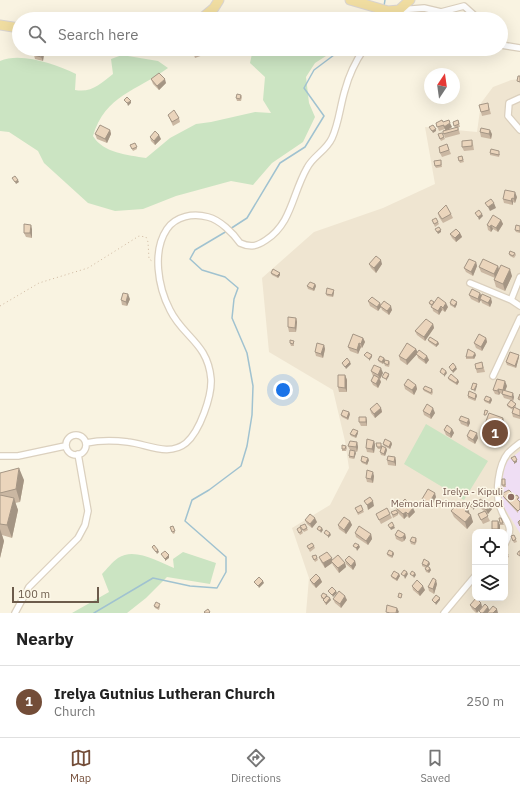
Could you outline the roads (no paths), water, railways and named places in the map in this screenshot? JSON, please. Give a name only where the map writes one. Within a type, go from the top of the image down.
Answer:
[{"type":"main road","points":[[209,12],[219,0]]},
{"type":"main road","points":[[395,12],[410,0]]},
{"type":"main road","points":[[354,1],[382,12]]},
{"type":"main road","points":[[0,25],[12,27]]},
{"type":"street","points":[[399,10],[424,8],[441,12],[464,6],[471,12]]},
{"type":"street","points":[[508,46],[520,48]]},
{"type":"street","points":[[86,443],[102,440],[129,442],[171,450],[186,443],[197,428],[206,408],[211,380],[207,357],[170,311],[163,292],[158,264],[158,247],[162,236],[172,222],[195,215],[209,217],[219,222],[245,245],[256,246],[276,233],[286,219],[300,180],[308,165],[325,150],[332,137],[352,67],[359,56]]},
{"type":"street","points":[[520,98],[509,103],[508,116],[520,130]]},
{"type":"street","points":[[510,300],[520,277]]},
{"type":"street","points":[[470,283],[510,300],[520,306]]},
{"type":"street","points":[[493,376],[520,318]]},
{"type":"street","points":[[73,435],[79,435],[86,443],[85,449],[78,454],[70,453],[66,446],[67,438],[73,435]]},
{"type":"street","points":[[508,539],[510,535],[510,524],[500,508],[497,492],[499,477],[508,454],[520,443]]},
{"type":"street","points":[[0,456],[18,456],[66,446]]},
{"type":"street","points":[[15,613],[29,587],[78,538],[85,525],[88,511],[78,454]]},
{"type":"street","points":[[444,613],[472,580]]},
{"type":"waterway","points":[[384,6],[385,0]]},
{"type":"waterway","points":[[230,229],[247,218],[280,163],[305,147],[324,116],[304,88],[314,70],[333,56]]},
{"type":"waterway","points":[[94,613],[153,578],[190,586],[217,588],[226,572],[226,557],[185,521],[192,500],[209,490],[241,466],[247,446],[252,415],[253,386],[247,353],[232,318],[234,299],[238,288],[225,277],[202,270],[190,259],[195,250],[227,231]]},
{"type":"place","name":"Irelya Gutnius Lutheran Church","points":[[495,433]]},
{"type":"place","name":"Irelya - Kipuli Memorial Primary School","points":[[511,497]]}]
